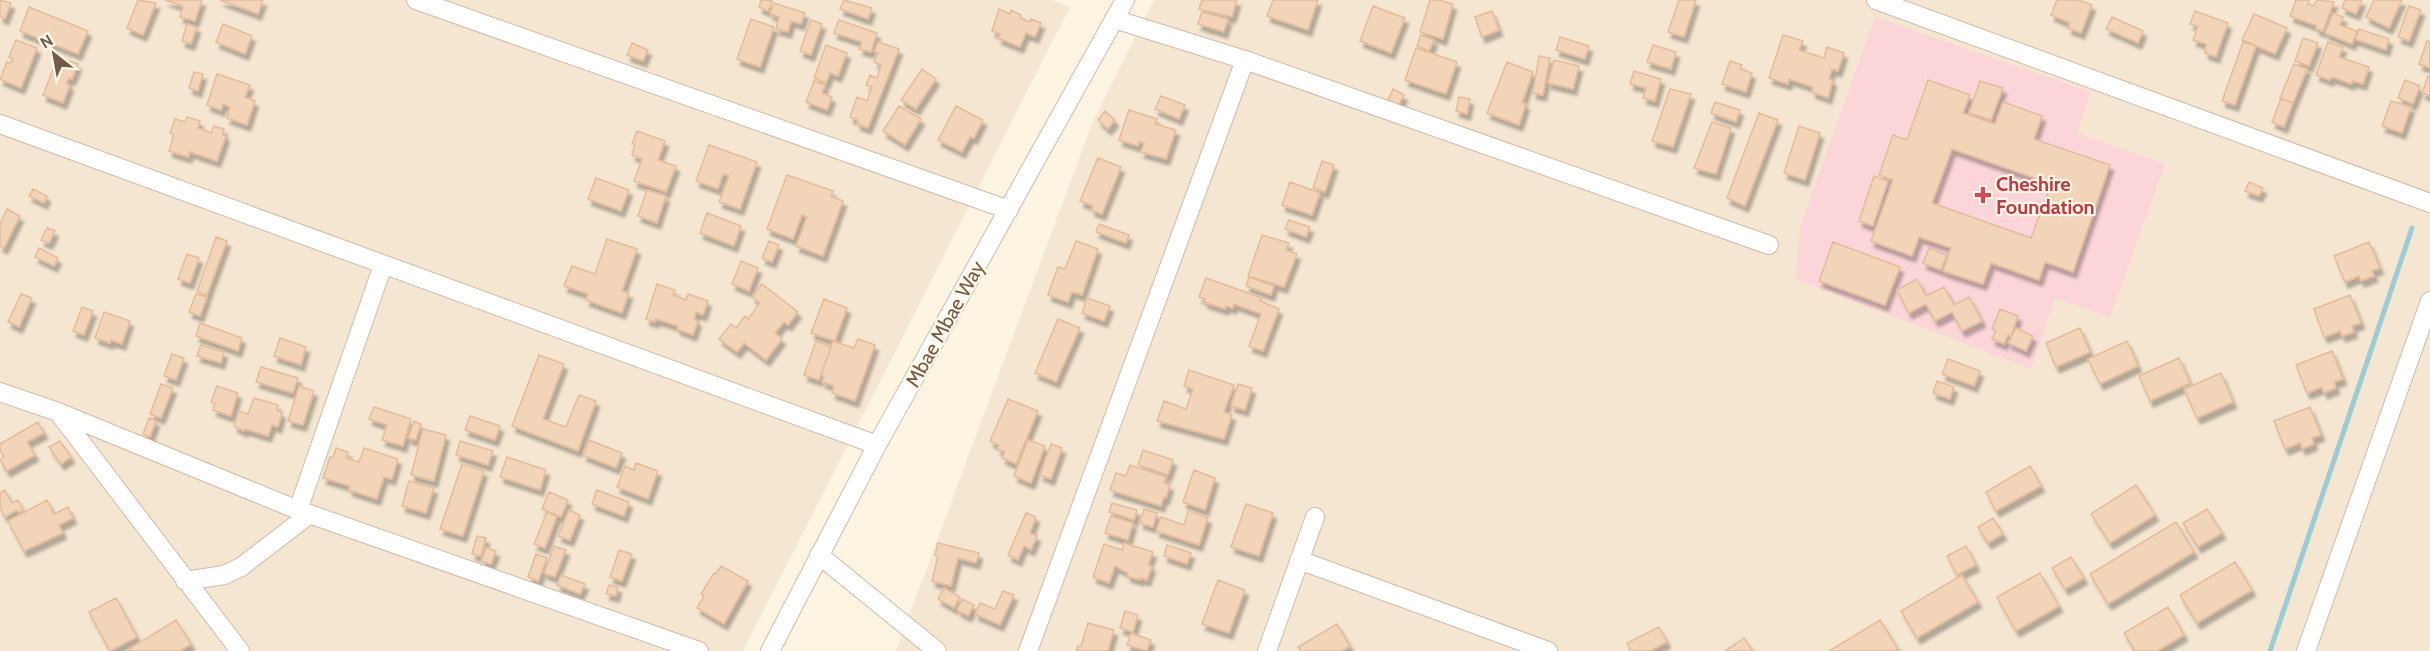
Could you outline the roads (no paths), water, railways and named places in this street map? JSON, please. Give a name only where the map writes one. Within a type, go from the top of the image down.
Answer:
[{"type":"street","points":[[416,0],[1009,210]]},
{"type":"street","name":"Mbae Mbae Way","points":[[770,651],[877,445],[1125,0]]},
{"type":"street","points":[[1876,0],[2430,203]]},
{"type":"street","points":[[1114,19],[1245,60],[1769,245]]},
{"type":"street","points":[[1028,651],[1245,60]]},
{"type":"street","points":[[0,124],[877,445]]},
{"type":"street","points":[[185,581],[224,575],[241,567],[304,512],[383,265]]},
{"type":"street","points":[[2306,651],[2425,331],[2430,301]]},
{"type":"street","points":[[0,392],[58,412],[304,512],[699,651]]},
{"type":"street","points":[[58,412],[240,651]]},
{"type":"street","points":[[1267,651],[1315,517]]},
{"type":"street","points":[[819,555],[937,651]]},
{"type":"street","points":[[1299,560],[1548,651]]},
{"type":"waterway","points":[[2270,651],[2412,228]]},
{"type":"place","name":"Cheshire Foundation","points":[[1983,195]]}]
